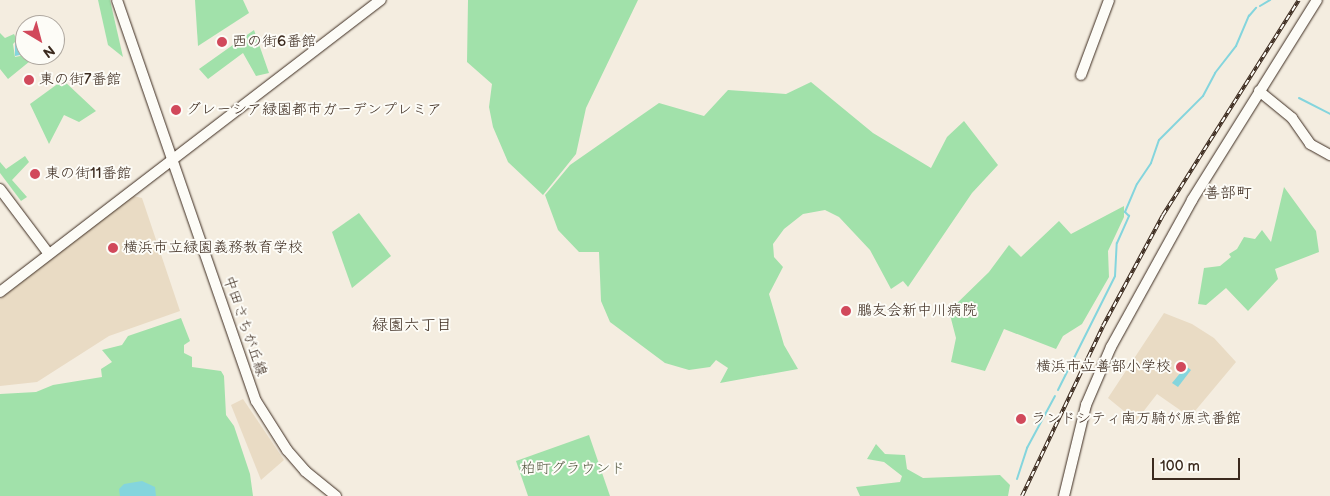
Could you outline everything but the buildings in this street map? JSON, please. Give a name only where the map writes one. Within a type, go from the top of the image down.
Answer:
[{"type":"street","name":"中田さちが丘線","points":[[116,0],[256,402],[287,450],[305,470],[336,496]]},
{"type":"street","points":[[0,292],[171,159],[381,0]]},
{"type":"street","points":[[1081,75],[1109,0]]},
{"type":"street","points":[[1064,496],[1086,405],[1111,347],[1192,200],[1317,0]]},
{"type":"street","points":[[1259,91],[1292,118],[1310,144],[1330,155]]},
{"type":"street","points":[[0,189],[49,254]]},
{"type":"shaded area","name":"横浜市立緑園義務教育学校","points":[[133,196],[142,198],[180,311],[109,336],[37,382],[0,386],[0,299]]},
{"type":"shaded area","name":"横浜市立善部小学校","points":[[1164,313],[1192,324],[1214,338],[1236,362],[1190,417],[1157,394],[1136,421],[1108,398]]},
{"type":"shaded area","points":[[243,399],[284,460],[261,480],[231,405]]},
{"type":"green space","points":[[98,0],[110,0],[123,57],[108,45]]},
{"type":"green space","points":[[195,0],[243,0],[249,13],[198,46]]},
{"type":"green space","points":[[468,0],[638,0],[586,108],[576,154],[543,195],[508,162],[493,127],[489,107],[492,84],[467,62]]},
{"type":"green space","points":[[254,30],[269,73],[256,76],[243,53],[208,79],[199,69]]},
{"type":"green space","points":[[0,33],[5,38],[14,34],[15,65],[25,65],[8,79],[0,69]]},
{"type":"green space","points":[[63,80],[96,111],[79,122],[64,115],[49,144],[30,104]]},
{"type":"green space","points":[[811,82],[873,133],[931,168],[947,137],[964,121],[998,165],[972,193],[908,287],[903,281],[891,289],[870,250],[839,217],[825,210],[803,214],[784,229],[773,244],[774,257],[783,267],[769,294],[784,345],[798,369],[720,383],[728,368],[716,360],[710,367],[689,370],[665,363],[610,322],[601,301],[599,252],[579,252],[558,230],[545,195],[570,165],[659,103],[704,116],[728,90],[786,94]]},
{"type":"green space","points":[[25,156],[29,162],[12,180],[27,197],[21,201],[0,173],[0,162],[6,169]]},
{"type":"green space","points":[[1284,187],[1316,231],[1319,252],[1275,269],[1278,279],[1248,311],[1226,288],[1206,305],[1198,304],[1204,268],[1220,266],[1231,257],[1229,254],[1237,249],[1244,237],[1255,239],[1262,230],[1271,242]]},
{"type":"green space","points":[[1124,206],[1124,217],[1108,251],[1109,277],[1082,324],[1063,336],[1056,349],[1004,329],[985,371],[951,362],[956,338],[949,311],[989,272],[1009,245],[1021,257],[1059,221],[1071,234]]},
{"type":"green space","points":[[359,213],[391,256],[352,288],[332,232]]},
{"type":"green space","points":[[181,318],[190,341],[184,345],[184,353],[192,357],[192,367],[221,371],[224,376],[226,415],[234,426],[250,474],[253,496],[0,496],[0,394],[36,392],[53,385],[102,377],[101,369],[112,362],[102,350],[122,345],[128,336]]},
{"type":"green space","name":"柏町グラウンド","points":[[589,435],[610,496],[528,496],[516,461]]},
{"type":"green space","points":[[876,444],[885,454],[905,455],[907,469],[923,478],[1000,475],[1010,485],[1008,496],[860,496],[856,487],[900,482],[902,476],[884,462],[867,459]]},
{"type":"water","points":[[1186,366],[1191,370],[1178,387],[1172,383]]},
{"type":"water","points":[[142,481],[155,487],[156,496],[120,496],[119,489],[124,484]]},
{"type":"waterway","points":[[1260,6],[1270,0]]},
{"type":"waterway","points":[[1058,390],[1115,276],[1117,243],[1129,216],[1125,212],[1137,184],[1151,163],[1159,140],[1203,96],[1215,73],[1236,46],[1249,16],[1256,8]]},
{"type":"waterway","points":[[1299,98],[1330,114]]},
{"type":"waterway","points":[[1017,479],[1027,448],[1055,396]]},
{"type":"railway","points":[[1022,496],[1103,326],[1163,215],[1299,0]]},
{"type":"place","name":"西の街6番館","points":[[222,42]]},
{"type":"place","name":"東の街7番館","points":[[29,80]]},
{"type":"place","name":"グレーシア緑園都市ガーデンプレミア","points":[[176,110]]},
{"type":"place","name":"東の街11番館","points":[[35,174]]},
{"type":"place","name":"横浜市立緑園義務教育学校","points":[[113,248]]},
{"type":"place","name":"鵬友会新中川病院","points":[[846,311]]},
{"type":"place","name":"横浜市立善部小学校","points":[[1181,367]]},
{"type":"place","name":"ランドシティ南万騎が原弐番館","points":[[1021,419]]},
{"type":"district","name":"善部町","points":[[1228,194]]},
{"type":"district","name":"緑園六丁目","points":[[412,326]]}]
